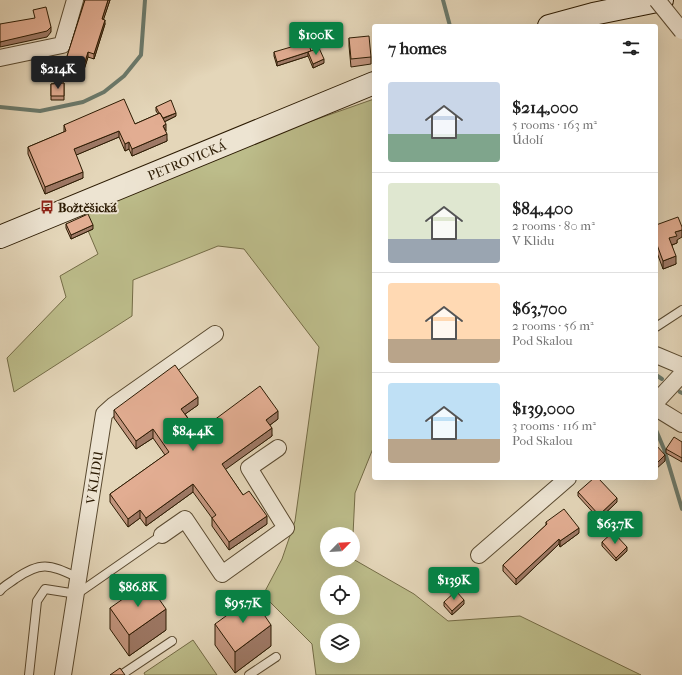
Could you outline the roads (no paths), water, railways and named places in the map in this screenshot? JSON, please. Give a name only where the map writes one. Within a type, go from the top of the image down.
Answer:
[{"type":"main road","points":[[556,24],[593,14],[662,0]]},
{"type":"main road","name":"PETROVICKÁ","points":[[0,237],[372,84]]},
{"type":"street","points":[[0,58],[62,45],[75,0]]},
{"type":"street","points":[[657,0],[682,31]]},
{"type":"street","name":"V KLIDU","points":[[63,675],[104,414],[114,405],[215,334]]},
{"type":"street","points":[[658,356],[682,366]]},
{"type":"street","points":[[658,400],[682,374]]},
{"type":"street","points":[[658,409],[682,424]]},
{"type":"street","points":[[162,535],[185,519],[222,574],[286,528],[249,468],[278,448]]},
{"type":"street","points":[[479,555],[566,480]]},
{"type":"lane","points":[[658,326],[682,310]]},
{"type":"lane","points":[[29,675],[37,601],[45,590],[76,594],[162,535]]},
{"type":"lane","points":[[0,591],[25,572],[40,565],[57,568],[78,578]]},
{"type":"lane","points":[[125,674],[172,641]]},
{"type":"lane","points":[[249,675],[276,657]]},
{"type":"waterway","points":[[0,107],[40,111],[83,102],[104,92],[124,76],[141,55],[145,0]]},
{"type":"waterway","points":[[443,0],[449,24]]},
{"type":"waterway","points":[[658,376],[662,379]]},
{"type":"waterway","points":[[658,435],[664,449],[682,509]]},
{"type":"place","name":"Božtěšická","points":[[47,207]]}]
